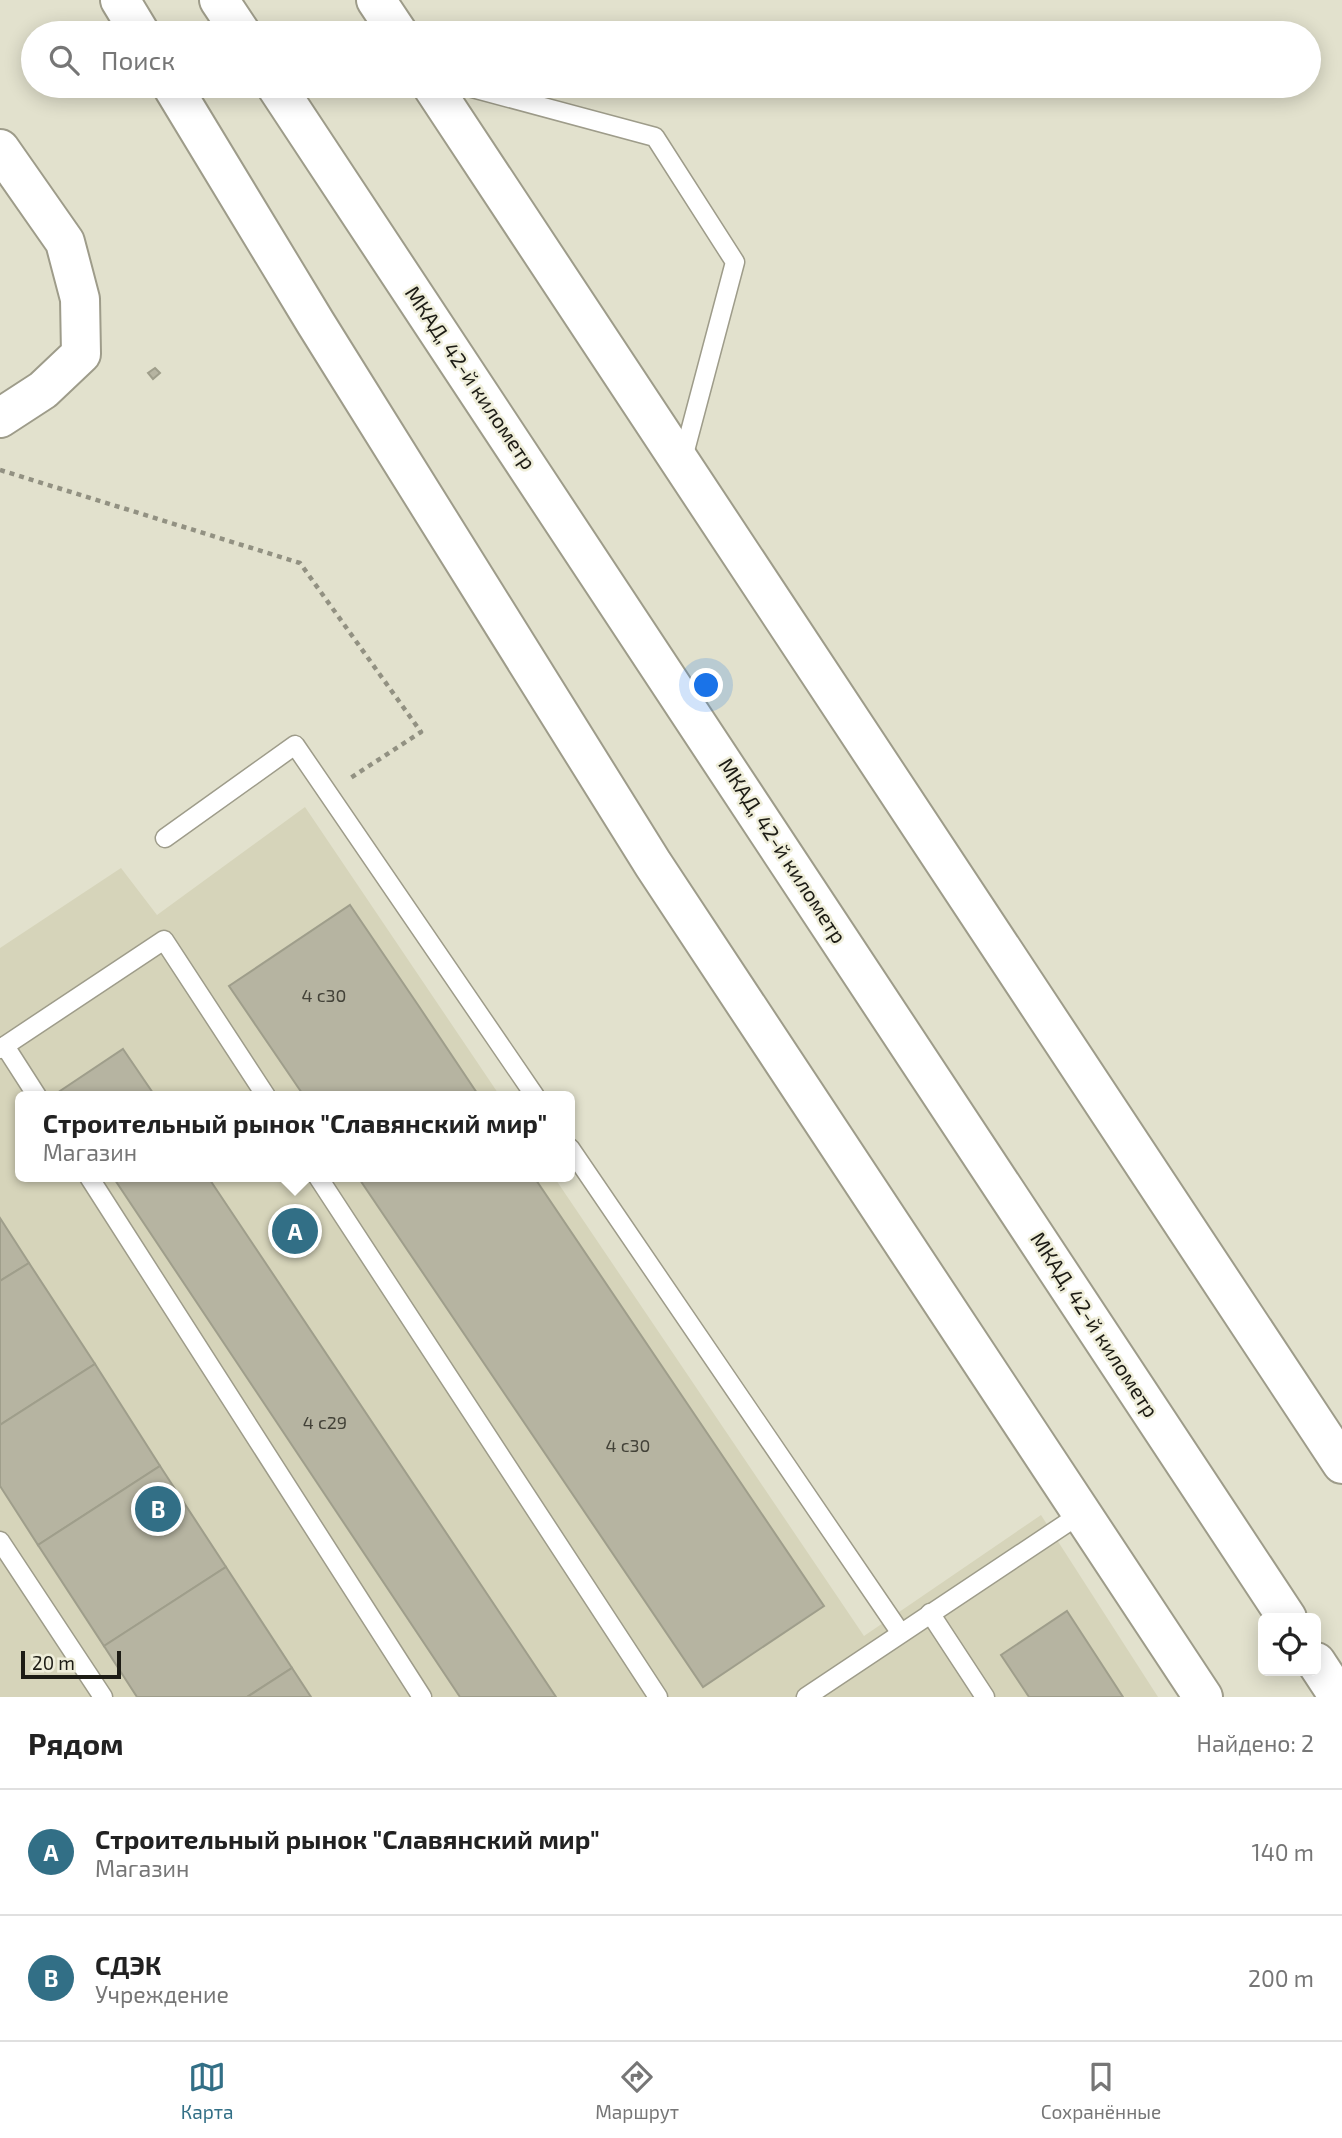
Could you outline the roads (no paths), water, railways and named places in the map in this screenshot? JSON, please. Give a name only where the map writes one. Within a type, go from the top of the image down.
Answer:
[{"type":"main road","points":[[120,0],[133,21]]},
{"type":"main road","points":[[219,0],[234,21]]},
{"type":"main road","points":[[179,98],[315,322],[653,864],[1203,1697]]},
{"type":"main road","name":"МКАД, 42-й километр","points":[[284,98],[1284,1613]]},
{"type":"main road","points":[[440,98],[1342,1464]]},
{"type":"main road","points":[[0,149],[65,242],[80,299],[82,354],[43,390],[0,418]]},
{"type":"main road","points":[[1321,1670],[1339,1697]]},
{"type":"lane","points":[[509,98],[654,137],[735,262],[682,462]]},
{"type":"lane","points":[[165,838],[295,745],[532,1091]]},
{"type":"lane","points":[[34,1091],[3,1047],[164,940],[263,1091]]},
{"type":"lane","points":[[575,1155],[900,1632]]},
{"type":"lane","points":[[92,1182],[422,1697]]},
{"type":"lane","points":[[321,1182],[658,1697]]},
{"type":"lane","points":[[806,1697],[1082,1513]]},
{"type":"lane","points":[[0,1541],[103,1697]]},
{"type":"lane","points":[[930,1613],[985,1697]]},
{"type":"place","name":"Строительный рынок \"Славянский мир\"","points":[[295,1231]]},
{"type":"place","name":"СДЭК","points":[[158,1509]]}]
